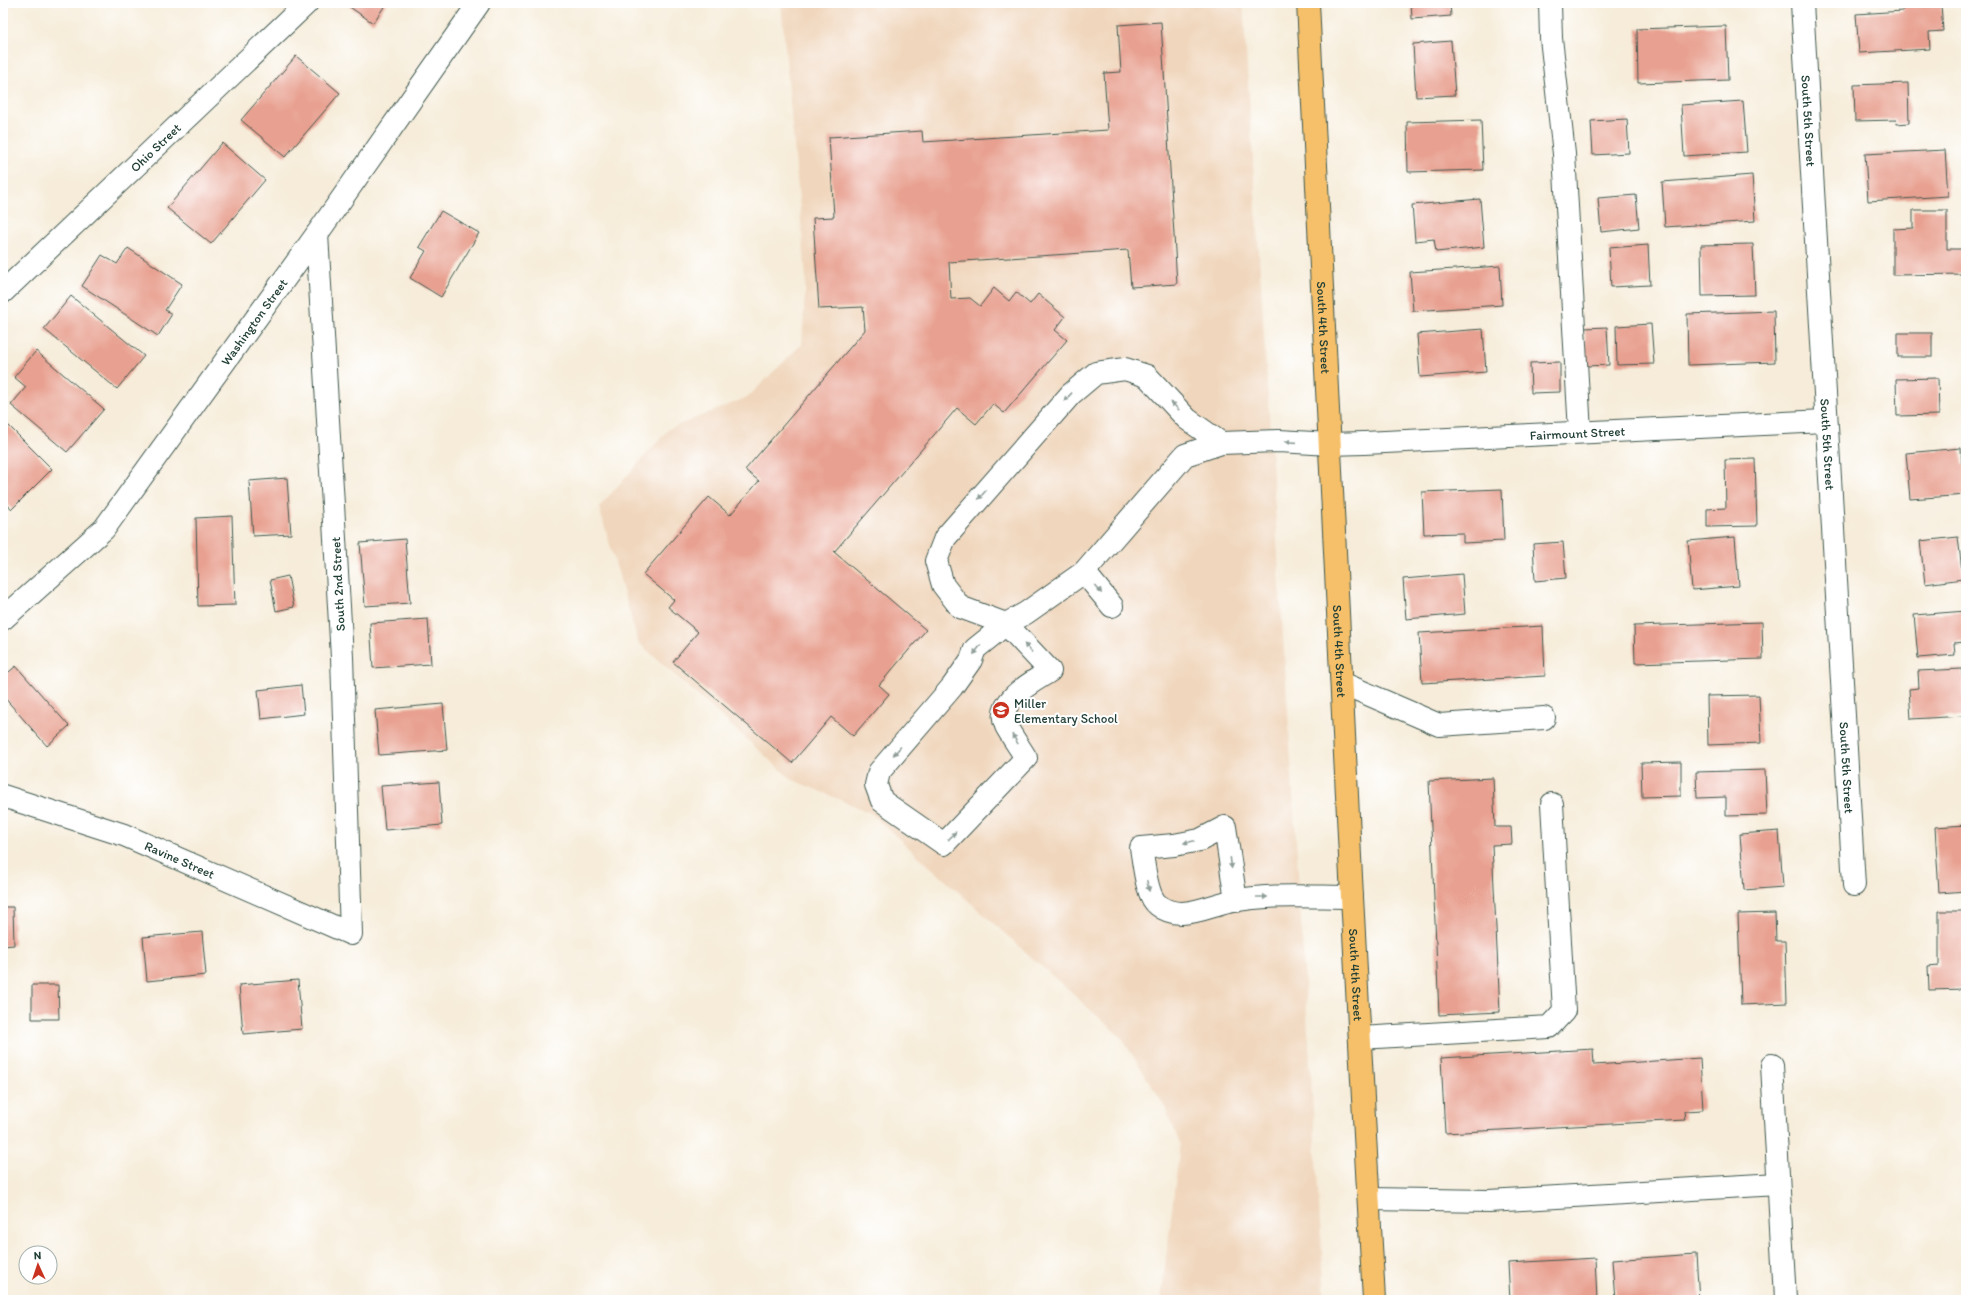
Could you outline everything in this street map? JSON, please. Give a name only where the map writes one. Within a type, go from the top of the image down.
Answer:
[{"type":"main road","name":"South 4th Street","points":[[1308,3],[1352,897],[1374,1300]]},
{"type":"street","name":"Ohio Street","points":[[3,292],[308,3]]},
{"type":"street","name":"Washington Street","points":[[3,619],[104,529],[317,234],[479,3]]},
{"type":"street","points":[[1550,3],[1551,38],[1564,154],[1580,432]]},
{"type":"street","name":"South 5th Street","points":[[1802,3],[1825,421],[1854,885]]},
{"type":"street","name":"South 2nd Street","points":[[317,234],[342,657],[352,934]]},
{"type":"street","points":[[1006,624],[960,608],[943,585],[936,561],[945,538],[1071,394],[1096,373],[1125,369],[1147,376],[1187,419],[1221,443]]},
{"type":"street","name":"Fairmount Street","points":[[1006,624],[1050,671],[1014,694],[1004,714],[1006,725],[1026,758],[944,844],[882,801],[876,785],[879,772],[952,687],[971,660],[976,649],[1006,624],[1026,613],[1084,572],[1185,455],[1221,443],[1279,441],[1330,444],[1825,421]]},
{"type":"street","points":[[1084,572],[1112,606]]},
{"type":"street","points":[[1342,683],[1439,725],[1544,718]]},
{"type":"street","name":"Ravine Street","points":[[3,796],[124,834],[352,934]]},
{"type":"street","points":[[1360,1038],[1549,1027],[1564,1011],[1552,804]]},
{"type":"street","points":[[1236,901],[1225,827],[1200,840],[1174,845],[1141,848],[1150,893],[1158,905],[1174,914],[1192,912],[1255,897],[1352,897]]},
{"type":"street","points":[[1772,1065],[1785,1300]]},
{"type":"street","points":[[1369,1199],[1489,1201],[1778,1184]]},
{"type":"shaded area","name":"Miller Elementary School","points":[[781,3],[1243,3],[1325,1300],[1161,1300],[1180,1144],[1165,1107],[1122,1038],[869,812],[791,779],[638,642],[599,507],[669,429],[748,397],[802,344],[806,276]]},
{"type":"building","points":[[344,3],[384,3],[386,4],[373,23]]},
{"type":"building","points":[[1411,3],[1450,3],[1451,16],[1412,19]]},
{"type":"building","points":[[1941,4],[1943,31],[1929,32],[1930,49],[1859,53],[1856,14],[1903,11],[1903,6]]},
{"type":"building","points":[[1161,22],[1177,284],[1131,287],[1128,250],[949,262],[951,299],[970,298],[980,306],[994,288],[1009,301],[1016,292],[1030,304],[1038,294],[1065,317],[1055,330],[1067,340],[1004,413],[993,404],[976,424],[957,408],[834,552],[926,630],[879,685],[889,694],[853,736],[831,717],[792,763],[673,662],[698,632],[668,607],[674,600],[643,574],[709,497],[730,515],[759,481],[745,470],[865,330],[863,307],[819,309],[813,218],[834,217],[829,137],[922,131],[923,142],[1108,130],[1104,73],[1121,72],[1118,25]]},
{"type":"building","points":[[1726,26],[1728,80],[1638,83],[1637,29]]},
{"type":"building","points":[[1451,41],[1455,95],[1416,97],[1413,44]]},
{"type":"building","points":[[296,56],[340,93],[285,157],[241,120]]},
{"type":"building","points":[[1908,83],[1909,123],[1897,124],[1896,120],[1855,121],[1854,85]]},
{"type":"building","points":[[1743,101],[1747,152],[1684,156],[1681,105]]},
{"type":"building","points":[[1627,119],[1629,153],[1593,155],[1591,121]]},
{"type":"building","points":[[1481,120],[1483,170],[1408,172],[1407,122]]},
{"type":"building","points":[[222,143],[265,180],[211,244],[167,208]]},
{"type":"building","points":[[1945,150],[1948,196],[1868,201],[1865,154]]},
{"type":"building","points":[[1752,175],[1755,221],[1665,227],[1662,182]]},
{"type":"building","points":[[1636,195],[1639,228],[1601,232],[1598,198]]},
{"type":"building","points":[[1480,199],[1484,247],[1436,252],[1434,239],[1415,241],[1412,205]]},
{"type":"building","points":[[1913,210],[1947,210],[1947,249],[1966,249],[1966,274],[1893,275],[1893,229],[1913,228]]},
{"type":"building","points":[[441,211],[479,233],[441,297],[410,278],[426,251],[419,247]]},
{"type":"building","points":[[1753,244],[1755,295],[1702,296],[1701,245]]},
{"type":"building","points":[[1648,245],[1650,285],[1611,287],[1609,248]]},
{"type":"building","points":[[128,248],[182,284],[165,310],[172,314],[158,336],[82,286],[102,255],[117,264]]},
{"type":"building","points":[[1500,266],[1502,305],[1413,311],[1410,272]]},
{"type":"building","points":[[71,296],[144,356],[117,389],[44,329]]},
{"type":"building","points":[[1774,311],[1775,362],[1688,365],[1687,314]]},
{"type":"building","points":[[1651,324],[1654,364],[1617,365],[1616,326]]},
{"type":"building","points":[[1607,327],[1609,365],[1586,366],[1585,328]]},
{"type":"building","points":[[1483,329],[1486,372],[1420,377],[1417,334]]},
{"type":"building","points":[[1898,333],[1932,333],[1932,357],[1898,357]]},
{"type":"building","points":[[36,351],[104,409],[67,452],[11,405],[26,387],[14,377]]},
{"type":"building","points":[[1560,362],[1560,392],[1531,393],[1530,363]]},
{"type":"building","points":[[1938,378],[1939,415],[1897,416],[1896,379]]},
{"type":"building","points":[[3,420],[52,469],[12,509],[3,501]]},
{"type":"building","points":[[1961,448],[1962,464],[1966,464],[1966,495],[1910,499],[1906,453]]},
{"type":"building","points":[[1755,459],[1757,526],[1707,527],[1707,509],[1726,508],[1725,460]]},
{"type":"building","points":[[287,478],[291,534],[253,536],[249,481]]},
{"type":"building","points":[[1502,489],[1504,541],[1463,543],[1463,533],[1424,534],[1422,492]]},
{"type":"building","points":[[232,516],[235,605],[198,606],[196,518]]},
{"type":"building","points":[[1735,537],[1739,586],[1692,590],[1688,541]]},
{"type":"building","points":[[1958,537],[1963,579],[1925,584],[1920,541]]},
{"type":"building","points":[[405,539],[410,603],[365,606],[360,543]]},
{"type":"building","points":[[1563,542],[1566,578],[1535,581],[1533,544]]},
{"type":"building","points":[[1462,574],[1465,614],[1406,619],[1403,579]]},
{"type":"building","points":[[288,576],[294,607],[276,611],[270,580]]},
{"type":"building","points":[[1966,611],[1966,642],[1954,643],[1955,655],[1918,658],[1914,615]]},
{"type":"building","points":[[428,619],[431,664],[373,668],[370,623]]},
{"type":"building","points":[[1762,622],[1763,659],[1635,663],[1634,626]]},
{"type":"building","points":[[1543,626],[1545,676],[1422,683],[1419,633]]},
{"type":"building","points":[[16,666],[69,726],[47,746],[3,696],[3,677]]},
{"type":"building","points":[[1962,669],[1964,716],[1911,719],[1909,689],[1919,688],[1918,671]]},
{"type":"building","points":[[301,685],[304,714],[261,719],[258,690]]},
{"type":"building","points":[[1759,695],[1761,743],[1708,745],[1707,696]]},
{"type":"building","points":[[443,704],[447,750],[379,755],[375,710]]},
{"type":"building","points":[[1681,762],[1681,796],[1642,797],[1641,763]]},
{"type":"building","points":[[1765,770],[1767,815],[1726,816],[1726,797],[1697,798],[1696,772]]},
{"type":"building","points":[[1493,778],[1495,827],[1511,827],[1512,844],[1492,845],[1500,1012],[1439,1015],[1429,781]]},
{"type":"building","points":[[439,782],[442,825],[385,830],[381,786]]},
{"type":"building","points":[[1966,825],[1966,891],[1939,893],[1935,827]]},
{"type":"building","points":[[1779,831],[1783,887],[1744,890],[1740,834]]},
{"type":"building","points":[[3,907],[13,907],[14,945],[3,946]]},
{"type":"building","points":[[1939,911],[1966,911],[1966,989],[1929,990],[1928,966],[1939,965]]},
{"type":"building","points":[[1775,913],[1776,941],[1785,941],[1787,1003],[1741,1005],[1738,914]]},
{"type":"building","points":[[202,932],[206,975],[147,981],[143,937]]},
{"type":"building","points":[[298,980],[302,1029],[243,1034],[239,985]]},
{"type":"building","points":[[32,985],[58,985],[59,1019],[32,1019]]},
{"type":"building","points":[[1593,1049],[1594,1065],[1700,1058],[1703,1110],[1684,1111],[1685,1120],[1445,1133],[1441,1058]]},
{"type":"building","points":[[1696,1254],[1699,1300],[1615,1300],[1612,1260]]},
{"type":"building","points":[[1595,1258],[1597,1300],[1510,1300],[1508,1263]]},
{"type":"place","name":"Miller Elementary School","points":[[1001,710]]}]
